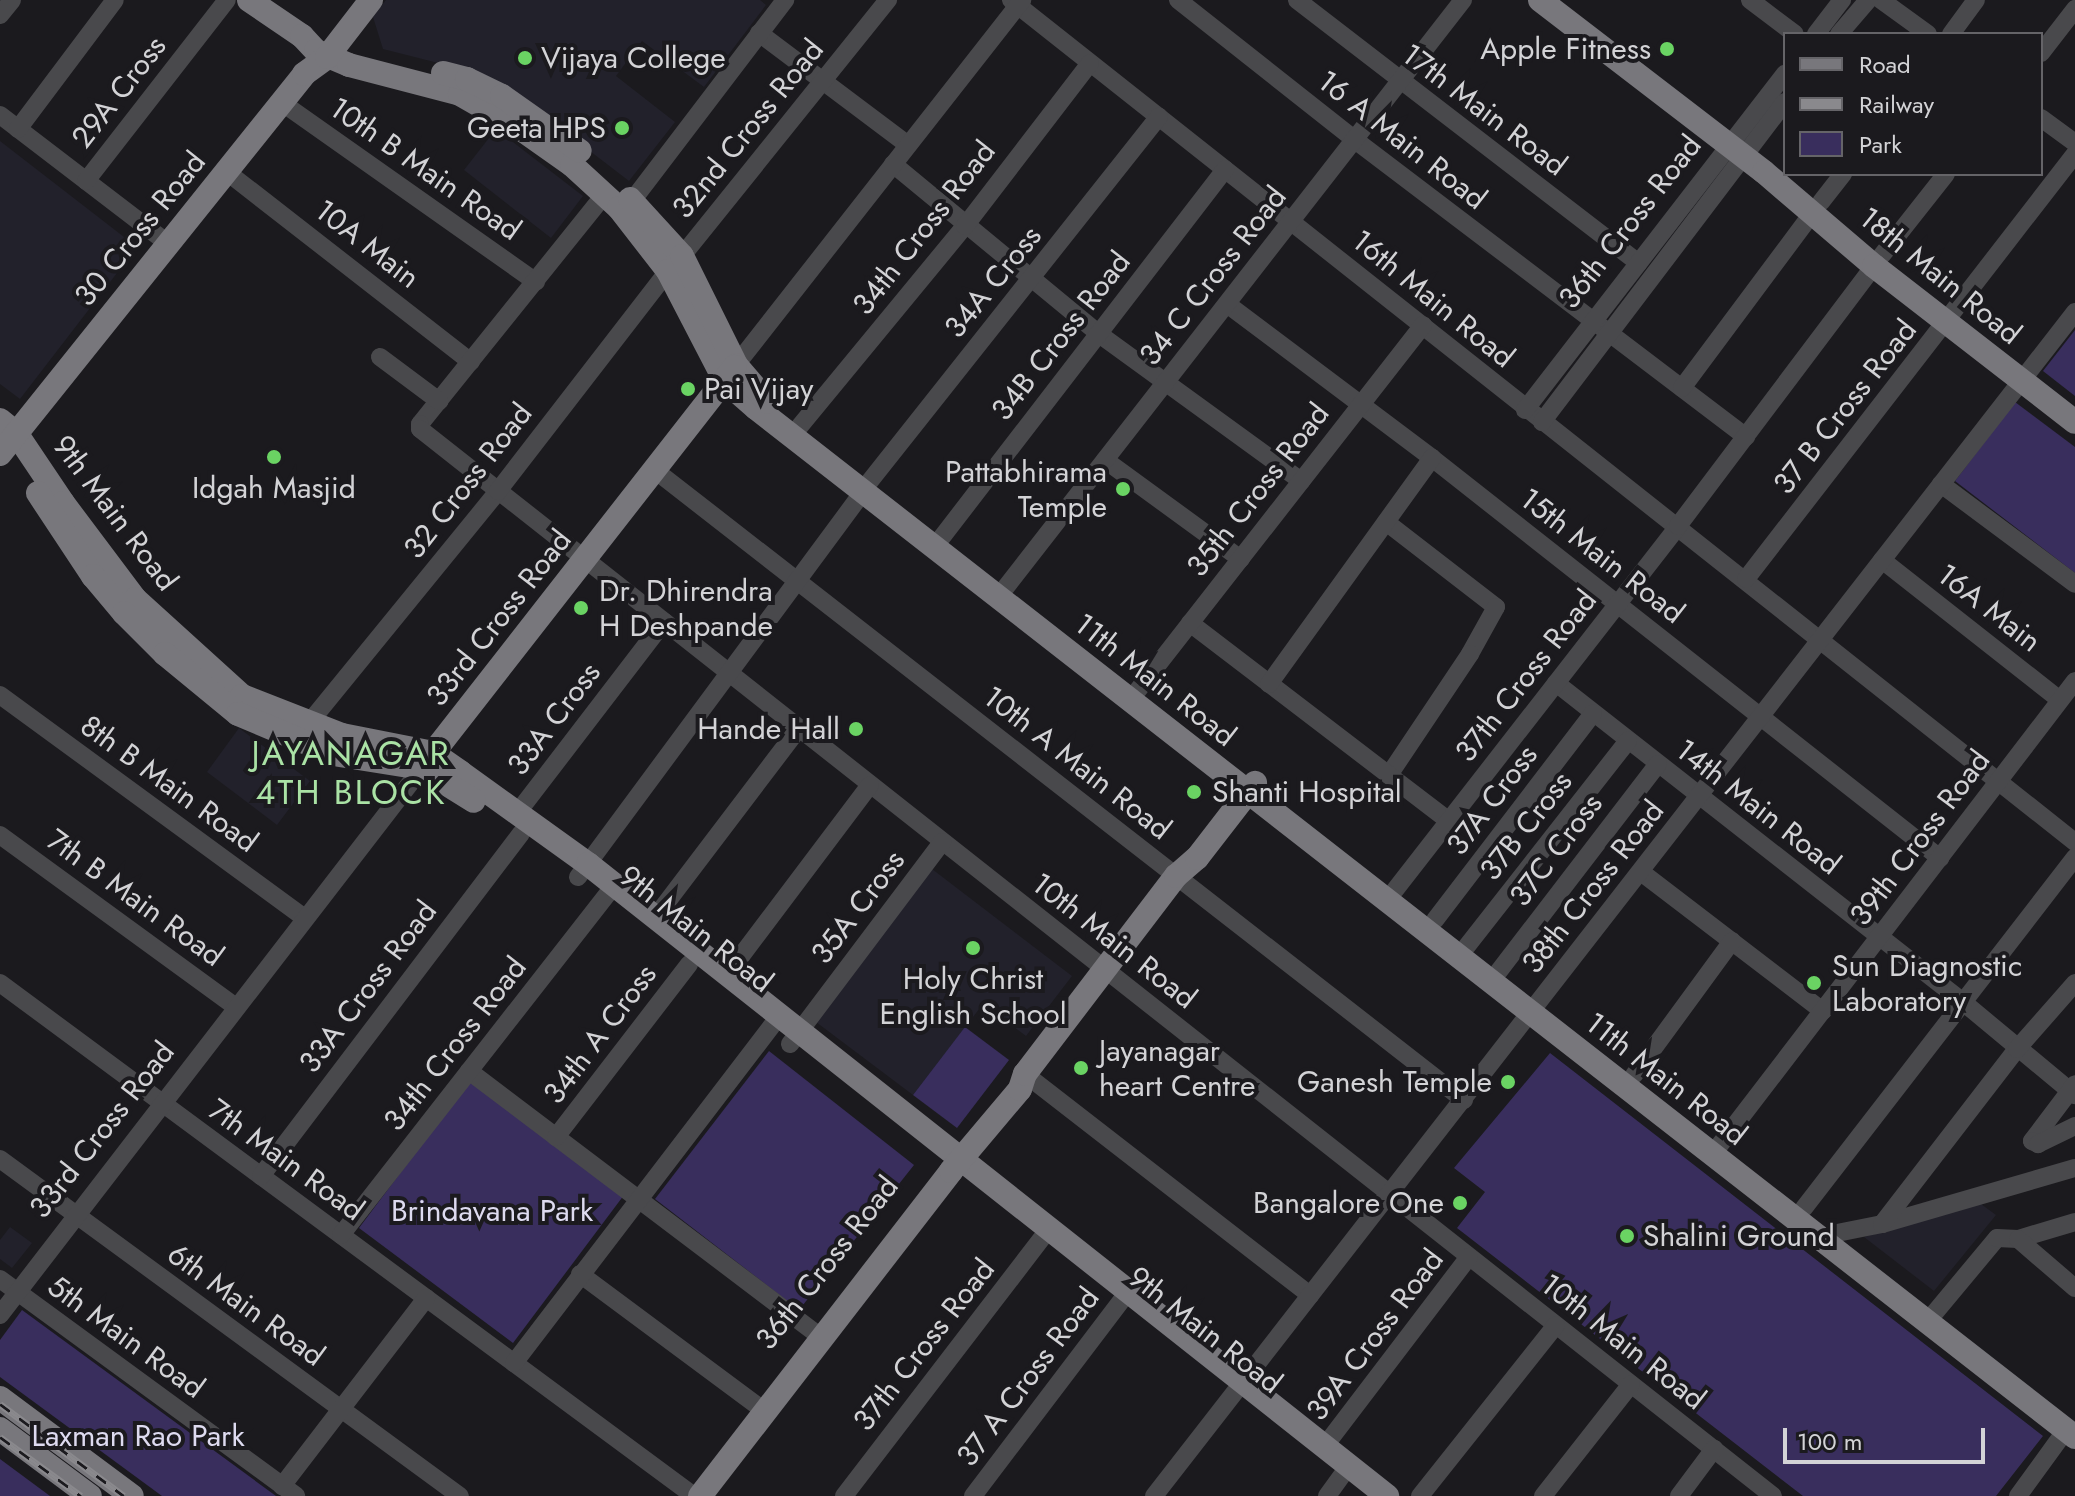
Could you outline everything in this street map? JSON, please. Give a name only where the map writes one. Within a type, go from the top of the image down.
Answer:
[{"type":"main road","name":"11th Main Road","points":[[249,0],[319,50],[460,94],[534,138],[605,194],[675,264]]},
{"type":"main road","points":[[319,50],[354,0]]},
{"type":"main road","points":[[319,50],[371,0]]},
{"type":"main road","name":"18th Main Road","points":[[1540,0],[1740,146],[1783,171]]},
{"type":"main road","name":"18th Main Road","points":[[1565,0],[2075,422]]},
{"type":"main road","name":"11th Main Road","points":[[319,50],[467,79],[502,96],[584,154],[632,201],[675,264],[730,373],[867,487],[2072,1429]]},
{"type":"main road","name":"30 Cross Road","points":[[0,454],[8,426],[170,245],[319,50]]},
{"type":"main road","name":"18th Main Road","points":[[1789,176],[1817,207]]},
{"type":"main road","name":"11th Main Road","points":[[730,373],[800,426],[867,487],[942,537],[1138,690],[1247,784],[1435,920],[1499,971],[1536,1008],[1634,1075],[1717,1149],[1837,1233],[1931,1316]]},
{"type":"main road","name":"33rd Cross Road","points":[[427,761],[730,373]]},
{"type":"main road","name":"18th Main Road","points":[[2024,377],[2075,408]]},
{"type":"main road","name":"9th Main Road","points":[[8,426],[135,599],[242,696],[342,735],[427,761],[519,823],[583,870],[689,964],[774,1022],[1238,1388],[1324,1447],[1339,1480],[1387,1496]]},
{"type":"main road","name":"9th Main Road","points":[[8,426],[17,460],[93,576],[124,613],[210,694],[238,714],[333,754],[427,761]]},
{"type":"main road","name":"36th Cross Road","points":[[692,1495],[820,1336],[953,1162],[1020,1089],[1025,1074],[1176,876],[1188,850],[1247,784]]},
{"type":"main road","name":"9th Main Road","points":[[609,892],[654,919],[726,976],[774,1022]]},
{"type":"main road","name":"9th Main Road","points":[[1238,1388],[1339,1480],[1365,1496]]},
{"type":"main road","points":[[0,1398],[132,1496]]},
{"type":"main road","points":[[0,1429],[90,1496]]},
{"type":"street","points":[[0,15],[12,0]]},
{"type":"street","points":[[18,129],[115,0]]},
{"type":"street","name":"29A Cross","points":[[86,181],[227,0]]},
{"type":"street","points":[[632,201],[785,0]]},
{"type":"street","name":"32nd Cross Road","points":[[675,264],[888,0]]},
{"type":"street","name":"16 A Main Road","points":[[1178,0],[1355,140],[1610,333]]},
{"type":"street","name":"17th Main Road","points":[[1297,0],[1638,263]]},
{"type":"street","name":"34 C Cross Road","points":[[1006,587],[1463,0]]},
{"type":"street","points":[[1750,0],[1792,32]]},
{"type":"street","points":[[1818,32],[1842,0]]},
{"type":"street","points":[[1841,32],[1868,0]]},
{"type":"street","points":[[1881,0],[1925,32]]},
{"type":"street","points":[[1952,32],[1976,0]]},
{"type":"street","name":"16th Main Road","points":[[1017,2],[1423,325],[1525,410],[1746,579],[2075,842]]},
{"type":"street","name":"33rd Cross Road","points":[[730,373],[1017,2]]},
{"type":"street","points":[[2043,50],[2075,9]]},
{"type":"street","points":[[759,33],[908,145]]},
{"type":"street","name":"34th Cross Road","points":[[800,426],[965,226],[1090,63]]},
{"type":"street","name":"36th Cross Road","points":[[1542,422],[1610,333],[1740,146],[1783,77]]},
{"type":"street","name":"10th B Main Road","points":[[281,102],[536,282]]},
{"type":"street","name":"36th Cross Road","points":[[1525,410],[1638,263],[1740,146],[1783,104]]},
{"type":"street","points":[[0,115],[170,245]]},
{"type":"street","name":"34A Cross","points":[[867,487],[1159,117]]},
{"type":"street","points":[[2043,119],[2075,143]]},
{"type":"street","name":"37 B Cross Road","points":[[1746,579],[2075,154]]},
{"type":"street","points":[[893,164],[1099,334],[1301,481]]},
{"type":"street","name":"34B Cross Road","points":[[942,537],[1225,169]]},
{"type":"street","name":"10A Main","points":[[227,172],[471,362]]},
{"type":"street","points":[[1682,388],[1841,176]]},
{"type":"street","name":"37th Cross Road","points":[[1395,890],[1944,176]]},
{"type":"street","points":[[380,357],[439,401],[605,194]]},
{"type":"street","name":"32 Cross Road","points":[[309,723],[498,491],[675,264]]},
{"type":"street","name":"15th Main Road","points":[[1227,304],[1432,458],[1940,858]]},
{"type":"street","name":"38th Cross Road","points":[[1154,1496],[2075,312]]},
{"type":"street","name":"35th Cross Road","points":[[1138,690],[1423,325]]},
{"type":"street","points":[[1610,333],[1746,437]]},
{"type":"street","name":"10th Main Road","points":[[439,401],[420,424],[421,431],[1773,1496]]},
{"type":"street","points":[[1269,684],[1432,458]]},
{"type":"street","points":[[1105,460],[1241,559]]},
{"type":"street","name":"10th A Main Road","points":[[656,471],[1464,1100]]},
{"type":"street","points":[[1941,484],[2075,584]]},
{"type":"street","points":[[583,870],[867,487]]},
{"type":"street","points":[[1386,522],[1496,607],[1470,654],[1389,775]]},
{"type":"street","name":"16A Main","points":[[1882,560],[2060,700]]},
{"type":"street","name":"33A Cross","points":[[519,823],[664,622]]},
{"type":"street","points":[[1190,623],[1449,821]]},
{"type":"street","name":"39th Cross Road","points":[[1717,1149],[2075,681]]},
{"type":"street","name":"14th Main Road","points":[[1556,683],[1963,1002],[2017,1049],[2073,1090]]},
{"type":"street","name":"8th B Main Road","points":[[0,695],[305,918]]},
{"type":"street","name":"37A Cross","points":[[1435,920],[1593,713]]},
{"type":"street","points":[[654,919],[799,728]]},
{"type":"street","name":"37B Cross","points":[[1467,946],[1628,741]]},
{"type":"street","name":"33rd Cross Road","points":[[0,1315],[427,761]]},
{"type":"street","name":"37C Cross","points":[[1499,971],[1658,764]]},
{"type":"street","points":[[726,976],[870,785]]},
{"type":"street","name":"33A Cross Road","points":[[261,1176],[519,823]]},
{"type":"street","name":"7th B Main Road","points":[[0,835],[236,1007]]},
{"type":"street","name":"35A Cross","points":[[794,1038],[942,842]]},
{"type":"street","points":[[1804,1208],[2075,857]]},
{"type":"street","points":[[1641,872],[1823,1011]]},
{"type":"street","name":"34th Cross Road","points":[[341,1235],[609,892]]},
{"type":"street","points":[[1634,1075],[1732,941]]},
{"type":"street","name":"34th A Cross","points":[[556,1137],[689,964]]},
{"type":"street","name":"7th Main Road","points":[[0,983],[692,1495]]},
{"type":"street","points":[[1882,1224],[2017,1049],[2075,983]]},
{"type":"street","points":[[514,1363],[774,1022]]},
{"type":"street","points":[[469,1071],[820,1336]]},
{"type":"street","points":[[1025,1074],[1310,1295]]},
{"type":"street","points":[[2073,1090],[2032,1141],[2038,1144],[2075,1126]]},
{"type":"street","name":"6th Main Road","points":[[0,1159],[460,1496]]},
{"type":"street","points":[[1837,1233],[1882,1224],[2075,1168]]},
{"type":"street","points":[[1931,1316],[1994,1239],[2018,1239],[2075,1222]]},
{"type":"street","name":"37th Cross Road","points":[[844,1496],[1044,1235]]},
{"type":"street","points":[[2018,1239],[2075,1288]]},
{"type":"street","name":"39A Cross Road","points":[[1324,1447],[1469,1257]]},
{"type":"street","points":[[580,1274],[762,1409]]},
{"type":"street","name":"5th Main Road","points":[[0,1279],[289,1491]]},
{"type":"street","points":[[289,1491],[341,1409],[426,1298]]},
{"type":"street","name":"37 A Cross Road","points":[[973,1496],[1124,1298]]},
{"type":"street","points":[[1420,1496],[1556,1325]]},
{"type":"street","points":[[1543,1496],[1631,1384]]},
{"type":"street","points":[[2018,1496],[2072,1429]]},
{"type":"street","points":[[1679,1496],[1714,1449]]},
{"type":"shaded area","name":"Vijaya College","points":[[386,0],[760,0],[766,5],[704,87],[642,41],[616,76],[675,122],[629,181],[569,135],[458,68],[383,49],[373,17]]},
{"type":"shaded area","points":[[496,129],[583,196],[551,238],[464,170]]},
{"type":"shaded area","points":[[0,141],[137,247],[20,399],[0,384]]},
{"type":"shaded area","points":[[239,728],[310,781],[277,825],[207,772]]},
{"type":"shaded area","points":[[932,869],[1072,976],[1026,1036],[983,1004],[913,1095],[816,1022]]},
{"type":"shaded area","points":[[1981,1204],[1996,1215],[1934,1291],[1864,1237]]},
{"type":"shaded area","points":[[10,1227],[32,1243],[12,1268],[0,1259],[0,1240]]},
{"type":"green space","points":[[2075,330],[2075,396],[2043,371]]},
{"type":"green space","points":[[2015,402],[2075,447],[2075,573],[1955,481]]},
{"type":"green space","points":[[965,1027],[1009,1060],[957,1128],[913,1095]]},
{"type":"green space","points":[[769,1051],[914,1165],[799,1310],[655,1199]]},
{"type":"green space","name":"Shalini Ground","points":[[1550,1053],[2043,1436],[1996,1496],[1803,1496],[1457,1228],[1485,1192],[1454,1168]]},
{"type":"green space","name":"Brindavana Park","points":[[470,1080],[624,1195],[513,1343],[359,1228]]},
{"type":"green space","name":"Laxman Rao Park","points":[[22,1310],[276,1496],[162,1496],[0,1377],[0,1340]]},
{"type":"green space","name":"Laxman Rao Park","points":[[0,1459],[50,1496],[0,1496]]},
{"type":"railway","points":[[0,1404],[124,1496]]},
{"type":"railway","points":[[0,1437],[81,1496]]},
{"type":"place","name":"Apple Fitness","points":[[1667,49]]},
{"type":"place","name":"Vijaya College","points":[[525,58]]},
{"type":"place","name":"Geeta HPS","points":[[622,128]]},
{"type":"place","name":"Pai Vijay","points":[[688,389]]},
{"type":"place","name":"Idgah Masjid","points":[[274,457]]},
{"type":"place","name":"Pattabhirama Temple","points":[[1123,489]]},
{"type":"place","name":"Dr. Dhirendra H Deshpande","points":[[581,608]]},
{"type":"place","name":"Hande Hall","points":[[856,729]]},
{"type":"place","name":"Shanti Hospital","points":[[1194,792]]},
{"type":"place","name":"Holy Christ English School","points":[[973,948]]},
{"type":"place","name":"Sun Diagnostic Laboratory","points":[[1814,983]]},
{"type":"place","name":"Jayanagar heart Centre","points":[[1081,1068]]},
{"type":"place","name":"Ganesh Temple","points":[[1508,1082]]},
{"type":"place","name":"Bangalore One","points":[[1460,1203]]},
{"type":"place","name":"Shalini Ground","points":[[1627,1236]]},
{"type":"district","name":"JAYANAGAR 4TH BLOCK","points":[[351,772]]}]
